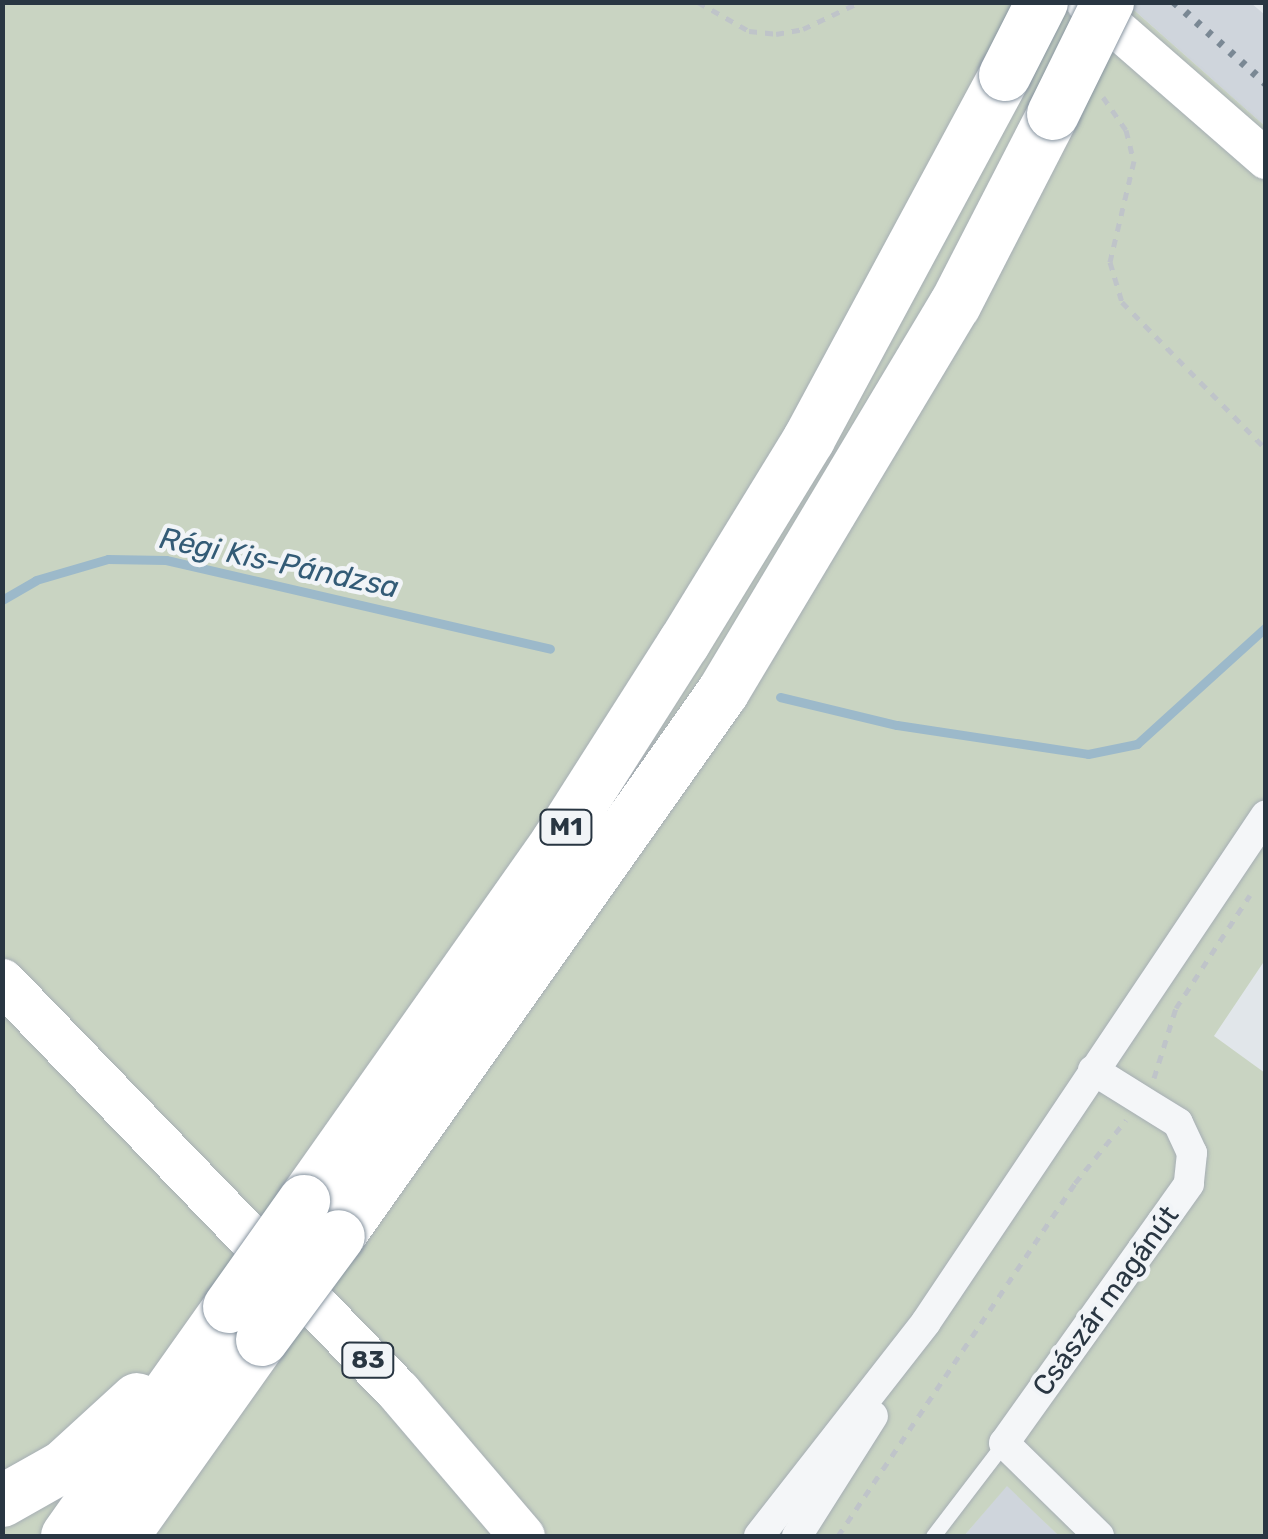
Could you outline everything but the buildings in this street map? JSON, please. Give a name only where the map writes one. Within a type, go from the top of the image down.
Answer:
[{"type":"highway","name":"M1","points":[[321,1219],[809,440],[1042,2]]},
{"type":"highway","name":"M1","points":[[67,1536],[321,1219],[723,692],[1073,101],[1108,2]]},
{"type":"highway","name":"M1","points":[[122,1536],[149,1513],[231,1332]]},
{"type":"highway","points":[[2,1501],[64,1466],[144,1391],[231,1332]]},
{"type":"main road","name":"83","points":[[2,982],[398,1391],[451,1458],[522,1536]]},
{"type":"main road","name":"83","points":[[2,1018],[96,1080]]},
{"type":"main road","name":"83","points":[[451,1458],[487,1536]]},
{"type":"street","points":[[1086,2],[1266,159]]},
{"type":"street","points":[[797,1536],[926,1322],[1266,815]]},
{"type":"street","name":"Császár magánút","points":[[1004,1443],[1189,1184],[1192,1153],[1178,1124],[1093,1070]]},
{"type":"street","points":[[760,1536],[926,1322]]},
{"type":"street","points":[[1004,1443],[1099,1536]]},
{"type":"lane","points":[[934,1536],[1004,1443]]},
{"type":"path","points":[[698,2],[749,31],[776,34],[803,30],[860,2]]},
{"type":"path","points":[[1073,101],[1126,130],[1134,161],[1110,262],[1122,302],[1266,449]]},
{"type":"path","points":[[838,1536],[1075,1183],[1141,1100],[1162,1064],[1176,1008],[1256,886]]},
{"type":"shaded area","points":[[1126,3],[1251,3],[1265,15],[1265,126]]},
{"type":"shaded area","points":[[1007,1485],[1059,1536],[964,1536]]},
{"type":"green space","points":[[3,3],[1126,3],[1265,126],[1265,960],[1214,1036],[1265,1073],[1265,1536],[1059,1536],[1007,1486],[964,1536],[3,1536]]},
{"type":"waterway","name":"Régi Kis-Pándzsa","points":[[2,600],[36,580],[108,559],[166,560],[550,649]]},
{"type":"waterway","name":"Régi Kis-Pándzsa","points":[[780,697],[897,725],[1088,754],[1137,744],[1266,627]]},
{"type":"railway","points":[[1174,2],[1266,84]]}]
